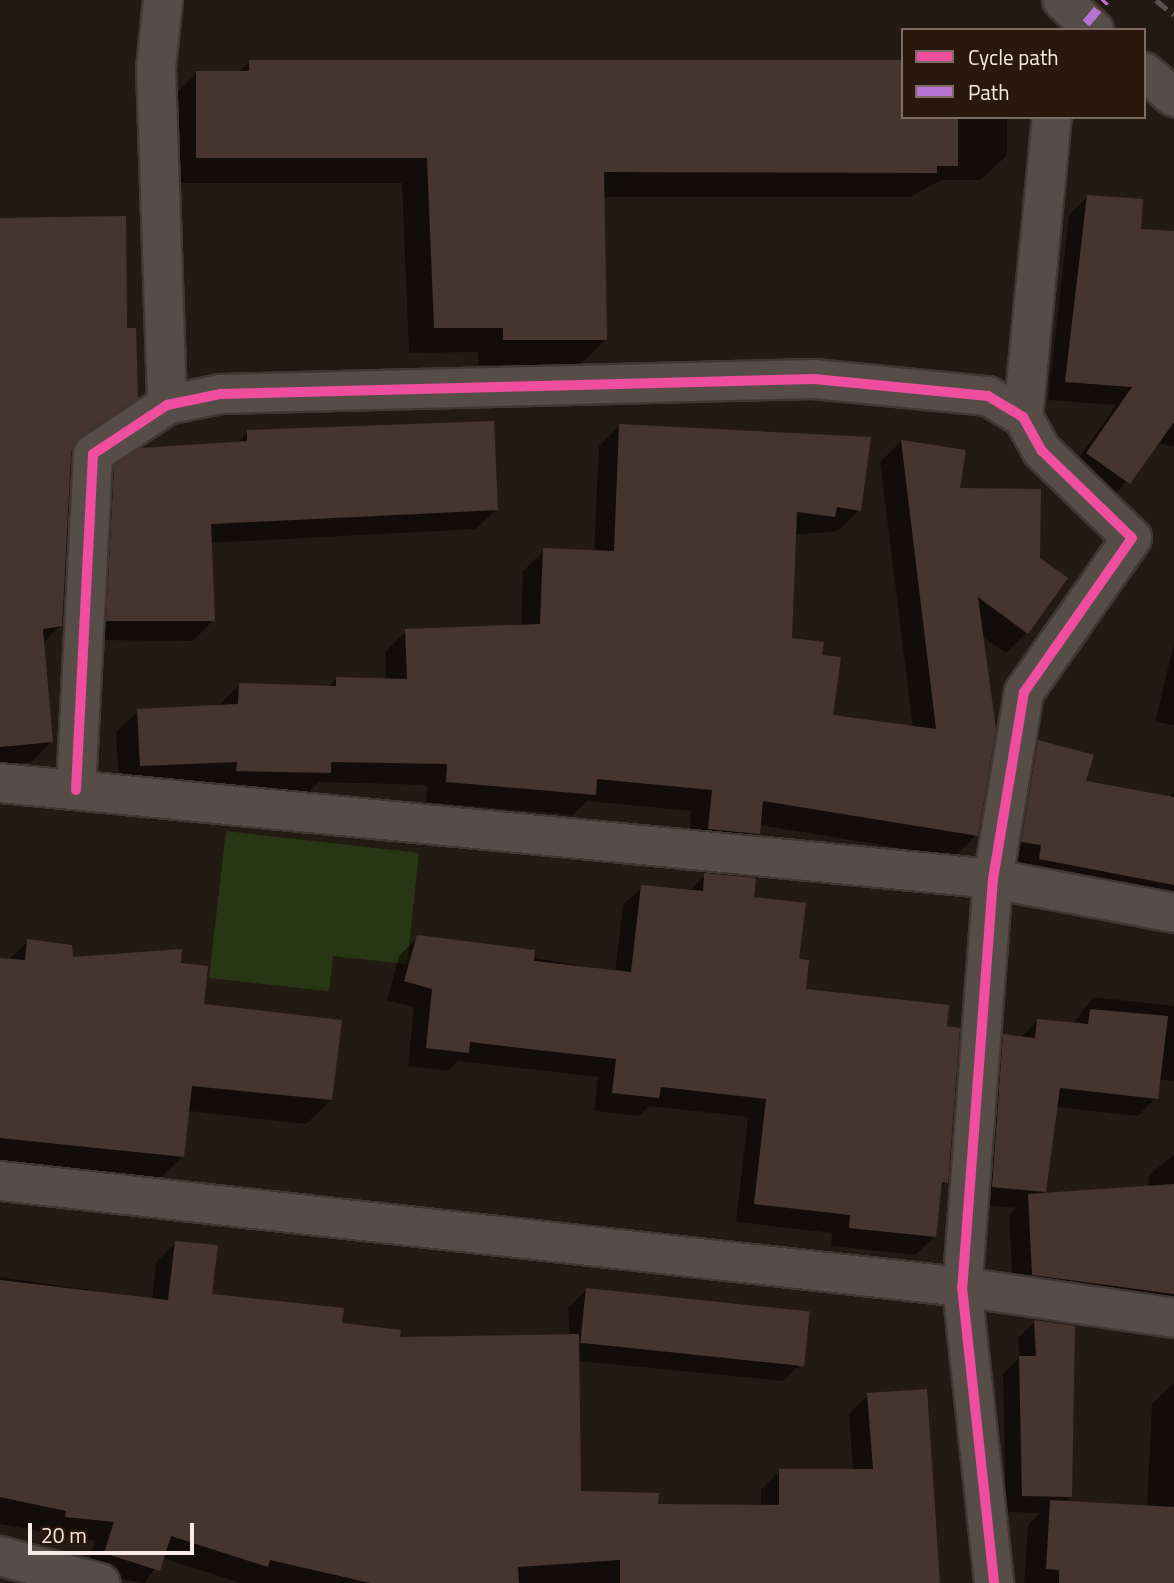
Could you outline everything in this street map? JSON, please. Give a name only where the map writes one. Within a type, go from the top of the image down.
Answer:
[{"type":"street","points":[[163,0],[156,68],[167,405]]},
{"type":"street","points":[[1062,10],[1091,28]]},
{"type":"street","points":[[1146,74],[1174,97]]},
{"type":"street","points":[[1023,418],[1052,119]]},
{"type":"street","points":[[76,790],[93,454],[167,405],[220,394],[814,379],[988,396],[1023,418],[1042,451],[1132,538],[1024,691],[993,878],[962,1287],[994,1583]]},
{"type":"street","points":[[0,783],[993,878],[1174,913]]},
{"type":"street","points":[[0,1181],[962,1287],[1174,1318]]},
{"type":"street","points":[[0,1556],[100,1583]]},
{"type":"green space","points":[[226,831],[419,853],[407,964],[333,956],[329,991],[209,978]]},
{"type":"building","points":[[249,60],[901,60],[901,119],[958,119],[958,166],[937,166],[937,173],[604,172],[607,340],[503,340],[503,328],[434,328],[427,158],[196,158],[196,71],[249,71]]},
{"type":"building","points":[[1087,195],[1143,199],[1141,229],[1174,231],[1174,422],[1130,484],[1086,453],[1132,387],[1065,382]]},
{"type":"building","points":[[126,216],[127,328],[136,328],[138,398],[81,436],[71,452],[62,626],[43,629],[53,742],[0,747],[0,218]]},
{"type":"building","points":[[494,421],[498,510],[211,524],[215,621],[106,621],[114,466],[141,448],[247,441],[247,430]]},
{"type":"building","points":[[619,424],[871,437],[861,511],[837,507],[835,517],[797,512],[792,638],[824,642],[822,655],[841,657],[833,715],[936,729],[901,440],[966,450],[960,488],[1041,489],[1040,558],[1068,578],[1028,634],[978,597],[996,729],[978,836],[763,801],[760,834],[708,829],[712,790],[597,779],[596,795],[446,782],[447,764],[331,762],[331,773],[236,771],[237,762],[140,766],[137,709],[238,704],[239,683],[336,686],[336,677],[407,679],[405,629],[540,624],[543,548],[614,551]]},
{"type":"building","points":[[1038,740],[1094,755],[1086,781],[1174,797],[1174,885],[1039,859],[1041,845],[1021,842]]},
{"type":"building","points":[[704,873],[756,878],[754,897],[806,903],[799,959],[809,960],[806,989],[949,1005],[947,1026],[960,1028],[948,1183],[942,1182],[936,1237],[849,1228],[850,1215],[754,1204],[766,1099],[661,1087],[659,1098],[612,1093],[616,1059],[470,1042],[469,1053],[426,1048],[432,989],[404,981],[417,935],[535,950],[534,961],[631,972],[641,885],[703,891]]},
{"type":"building","points":[[27,939],[72,945],[73,957],[182,949],[181,963],[208,966],[204,1004],[342,1020],[332,1100],[192,1086],[184,1157],[0,1138],[0,958],[25,960]]},
{"type":"building","points":[[1090,1009],[1168,1016],[1158,1099],[1060,1088],[1046,1192],[992,1187],[1003,1034],[1035,1038],[1037,1019],[1088,1024]]},
{"type":"building","points":[[1174,1184],[1174,1294],[1032,1275],[1028,1194]]},
{"type":"building","points":[[175,1241],[218,1245],[212,1294],[344,1308],[342,1323],[401,1330],[400,1337],[579,1334],[581,1491],[659,1493],[658,1504],[779,1505],[779,1469],[873,1469],[867,1393],[927,1389],[940,1583],[620,1583],[620,1560],[518,1567],[519,1583],[370,1583],[270,1560],[268,1567],[171,1536],[160,1571],[104,1553],[114,1522],[65,1517],[66,1511],[0,1497],[0,1280],[168,1300]]},
{"type":"building","points":[[586,1288],[810,1312],[804,1366],[580,1343]]},
{"type":"building","points":[[1034,1320],[1075,1326],[1072,1497],[1022,1496],[1019,1356],[1036,1356]]},
{"type":"building","points":[[1050,1500],[1174,1507],[1174,1583],[1059,1583],[1059,1570],[1046,1569]]},
{"type":"railway","points":[[1156,0],[1174,15]]},
{"type":"marked path","points":[[1086,23],[1105,0]]},
{"type":"cycle path","points":[[76,790],[93,454],[167,405],[220,394],[814,379],[988,396],[1023,417],[1042,451],[1132,538],[1024,692],[993,879],[962,1287],[994,1583]]}]
